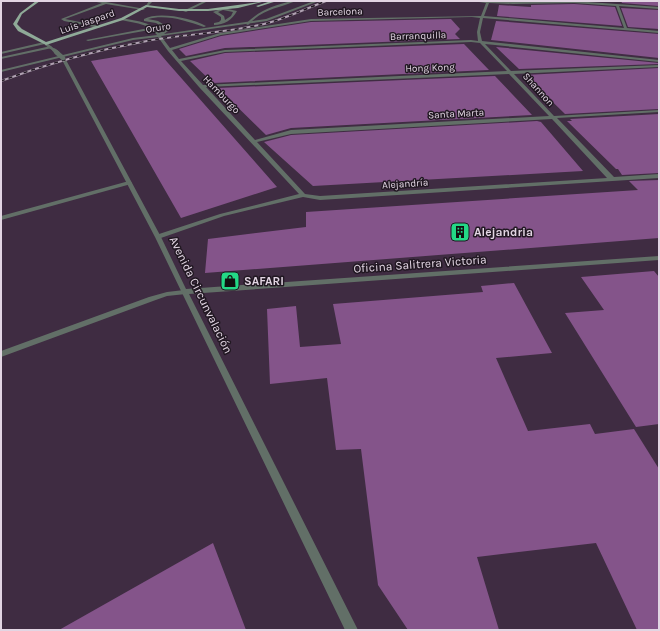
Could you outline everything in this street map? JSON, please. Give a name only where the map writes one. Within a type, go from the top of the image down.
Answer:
[{"type":"main road","name":"Avenida Circunvalación","points":[[38,1],[20,14],[16,19],[15,24],[20,30],[49,46]]},
{"type":"main road","points":[[145,8],[184,10],[223,9],[264,1]]},
{"type":"main road","points":[[145,8],[191,14],[215,13],[235,11],[275,1]]},
{"type":"main road","name":"Luis Jaspard","points":[[49,46],[122,19],[145,8]]},
{"type":"street","points":[[93,1],[145,8]]},
{"type":"street","points":[[113,1],[145,8]]},
{"type":"street","name":"Luis Jaspard","points":[[145,8],[151,1]]},
{"type":"street","points":[[184,10],[206,1]]},
{"type":"street","name":"Oruro","points":[[1,67],[97,44],[145,35],[247,24],[278,16],[317,1]]},
{"type":"street","points":[[474,1],[574,2],[659,8]]},
{"type":"street","points":[[480,41],[479,35],[482,17],[488,2]]},
{"type":"street","points":[[99,27],[63,19],[106,3]]},
{"type":"street","points":[[617,5],[626,29]]},
{"type":"street","points":[[158,34],[219,24],[231,18],[235,11],[223,9],[215,13]]},
{"type":"street","points":[[215,13],[223,17],[223,20],[219,24]]},
{"type":"street","points":[[140,22],[158,16],[198,23],[204,26]]},
{"type":"street","name":"Barcelona","points":[[169,50],[220,34],[311,20],[463,16],[659,32]]},
{"type":"street","name":"Hamburgo","points":[[122,19],[140,22],[154,28],[169,50],[201,86],[255,141],[303,195]]},
{"type":"street","points":[[146,19],[163,25],[166,28],[166,32]]},
{"type":"street","name":"Oruro","points":[[1,71],[99,46],[158,34]]},
{"type":"street","name":"Barranquilla","points":[[178,60],[225,51],[480,41],[659,60]]},
{"type":"street","name":"Shannon","points":[[480,41],[612,179]]},
{"type":"street","name":"Avenida Circunvalación","points":[[49,46],[63,58],[158,237],[352,630]]},
{"type":"street","name":"Hong Kong","points":[[201,86],[659,66]]},
{"type":"street","name":"Santa Marta","points":[[255,141],[291,132],[659,111]]},
{"type":"street","name":"Alejandría","points":[[158,237],[222,215],[303,195],[320,198],[659,176]]},
{"type":"street","name":"Oficina Salitrera Victoria","points":[[184,292],[659,258]]},
{"type":"lane","points":[[247,24],[252,17],[263,11],[295,1]]},
{"type":"lane","points":[[88,40],[154,28]]},
{"type":"lane","points":[[139,30],[145,35]]},
{"type":"lane","points":[[1,53],[49,46]]},
{"type":"lane","points":[[1,58],[49,46]]},
{"type":"lane","points":[[1,216],[129,182]]},
{"type":"lane","points":[[1,354],[151,299],[167,294],[184,292]]},
{"type":"building","points":[[621,1],[659,1],[659,6],[622,3]]},
{"type":"building","points":[[574,4],[615,7],[622,26],[497,16],[499,5],[531,7],[531,5]]},
{"type":"building","points":[[621,8],[659,10],[659,29],[628,27]]},
{"type":"building","points":[[451,19],[460,29],[455,34],[460,39],[225,48],[186,56],[179,49],[221,36],[311,22]]},
{"type":"building","points":[[496,21],[659,34],[659,58],[491,40]]},
{"type":"building","points":[[464,44],[489,70],[213,83],[190,61],[225,53]]},
{"type":"building","points":[[496,47],[659,63],[659,64],[519,69]]},
{"type":"building","points":[[157,50],[277,187],[181,218],[91,61]]},
{"type":"building","points":[[659,68],[659,109],[565,114],[525,75]]},
{"type":"building","points":[[495,76],[532,115],[291,128],[266,135],[218,88]]},
{"type":"building","points":[[659,114],[659,173],[622,175],[618,169],[616,169],[567,121],[572,121],[570,119]]},
{"type":"building","points":[[537,121],[541,122],[583,171],[313,186],[264,142],[291,135]]},
{"type":"building","name":"Alejandria","points":[[659,180],[659,238],[205,273],[208,239],[306,227],[306,212],[638,190],[629,181]]},
{"type":"building","points":[[654,271],[659,277],[659,424],[636,427],[565,313],[604,310],[581,277]]},
{"type":"building","points":[[514,283],[552,353],[496,358],[528,431],[590,424],[595,434],[634,429],[659,469],[659,630],[637,630],[596,543],[477,557],[499,630],[408,630],[378,585],[361,449],[336,450],[327,378],[270,384],[267,309],[296,306],[300,347],[341,344],[333,304],[483,292],[481,286]]},
{"type":"building","points":[[213,543],[246,630],[59,630]]},
{"type":"railway","points":[[1,81],[55,63],[128,45],[264,24],[287,17],[326,1]]},
{"type":"place","name":"Alejandria","points":[[460,232]]},
{"type":"place","name":"SAFARI","points":[[230,281]]}]
